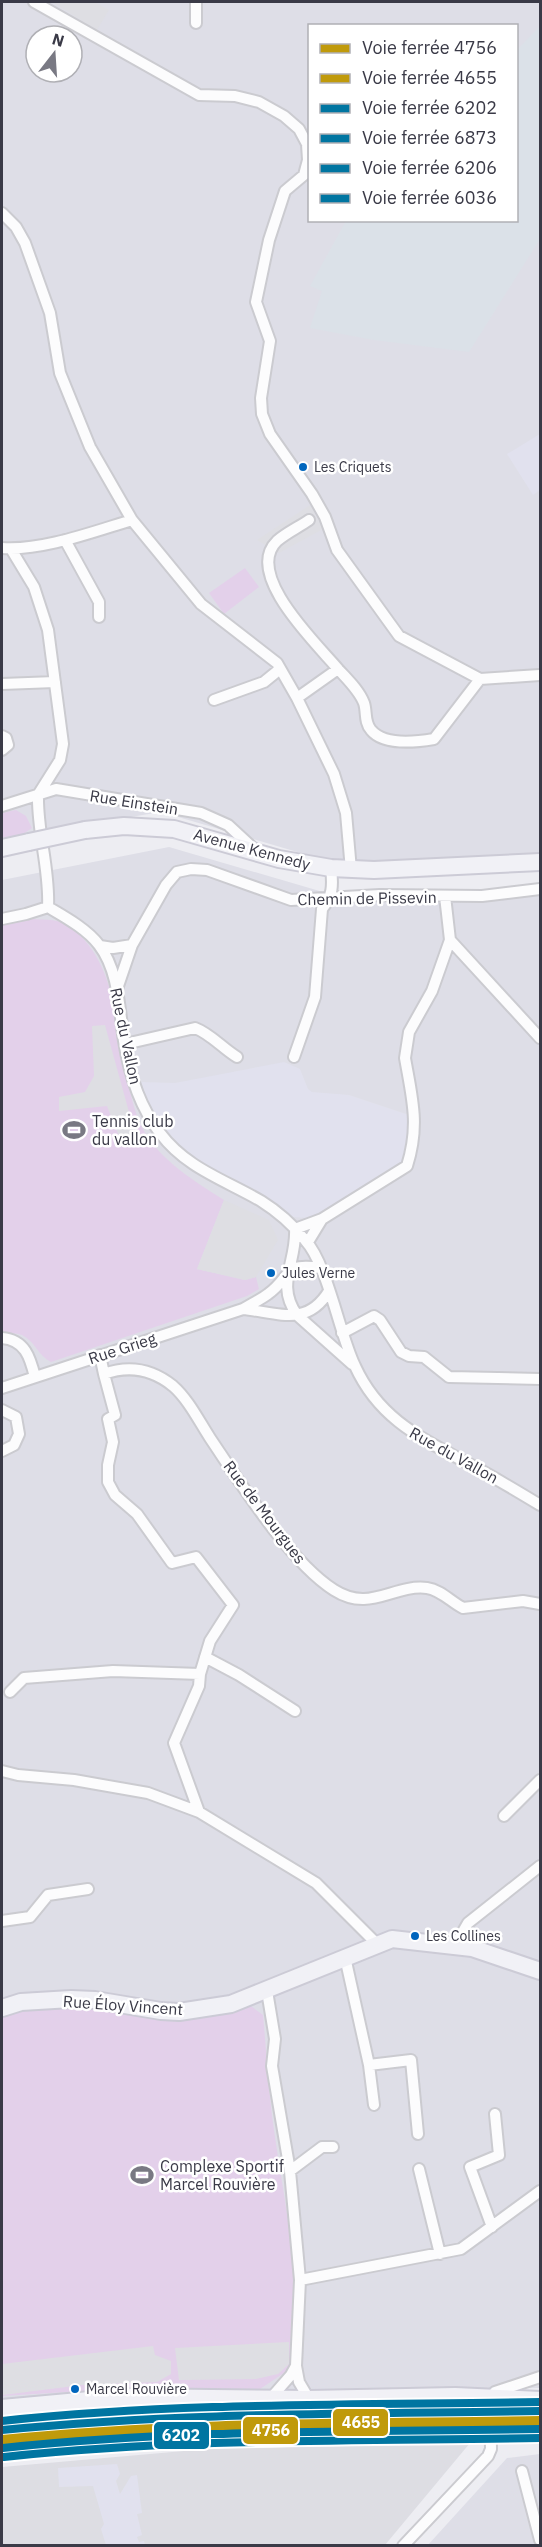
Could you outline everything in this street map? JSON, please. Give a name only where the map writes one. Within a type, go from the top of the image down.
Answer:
[{"type":"street","points":[[34,2],[199,95],[235,96],[259,102],[284,116],[299,129],[307,144],[308,160],[304,175],[285,191],[269,240],[256,302],[270,341],[261,398],[262,414],[270,434],[325,517],[337,550],[399,636],[480,679],[540,675]]},
{"type":"street","points":[[196,2],[196,23]]},
{"type":"street","points":[[2,213],[16,227],[25,243],[50,314],[60,373],[90,447],[132,520],[201,604],[277,663],[297,698],[334,774],[346,813],[351,870]]},
{"type":"street","points":[[2,919],[48,907],[49,884],[38,813],[38,795],[60,760],[63,744],[48,630],[34,587],[6,548],[65,540],[132,520]]},
{"type":"street","points":[[309,520],[276,542],[268,559],[271,576],[280,599],[363,701],[370,729],[392,740],[434,739],[480,679]]},
{"type":"street","points":[[65,540],[99,602],[99,617]]},
{"type":"street","points":[[214,700],[264,682],[280,669]]},
{"type":"street","points":[[297,698],[338,669]]},
{"type":"street","points":[[2,684],[56,682]]},
{"type":"street","points":[[2,736],[6,738],[8,745],[2,750]]},
{"type":"street","name":"Rue Einstein","points":[[2,806],[56,789],[201,813],[228,825],[256,852]]},
{"type":"street","name":"Avenue Kennedy","points":[[2,848],[85,830],[124,826],[174,829],[310,866],[351,870],[540,862]]},
{"type":"street","points":[[294,1057],[315,997],[322,909],[330,899],[333,883],[331,868]]},
{"type":"street","name":"Chemin de Pissevin","points":[[117,989],[132,945],[166,885],[177,872],[191,869],[207,870],[291,900],[380,895],[482,896],[540,889]]},
{"type":"street","points":[[295,1229],[322,1219],[407,1166],[412,1152],[416,1118],[405,1058],[406,1048],[409,1032],[432,991],[450,940],[445,896]]},
{"type":"street","name":"Rue du Vallon","points":[[48,907],[93,938],[108,961],[117,989],[125,1044],[134,1082],[145,1110],[160,1133],[174,1149],[194,1165],[274,1210],[308,1242],[329,1291],[355,1366],[372,1396],[393,1419],[413,1434],[540,1505]]},
{"type":"street","points":[[450,940],[540,1038]]},
{"type":"street","points":[[100,946],[113,948],[132,945]]},
{"type":"street","points":[[125,1044],[195,1028],[206,1032],[223,1049],[237,1057]]},
{"type":"street","points":[[308,1242],[322,1219]]},
{"type":"street","name":"Rue du Vallon","points":[[295,1229],[296,1244],[285,1283],[286,1296],[297,1315],[355,1366]]},
{"type":"street","points":[[289,1270],[304,1266],[320,1268]]},
{"type":"street","name":"Rue Grieg","points":[[2,1388],[243,1309],[270,1293],[289,1270]]},
{"type":"street","points":[[297,1315],[316,1309],[329,1291]]},
{"type":"street","name":"Rue Grieg","points":[[243,1309],[297,1315]]},
{"type":"street","points":[[342,1333],[374,1316],[380,1320],[401,1352],[409,1356],[424,1357],[449,1377],[540,1379]]},
{"type":"street","points":[[2,1338],[23,1346],[29,1356],[35,1377]]},
{"type":"street","points":[[100,1355],[116,1415],[108,1419],[113,1442],[108,1465],[108,1482],[115,1495],[137,1514],[172,1563],[196,1557],[233,1605],[210,1641],[200,1674],[199,1686],[174,1743],[199,1812]]},
{"type":"street","name":"Rue de Mourgues","points":[[104,1374],[118,1369],[144,1371],[175,1388],[242,1485],[295,1555],[334,1590],[362,1600],[427,1588],[435,1590],[463,1608],[523,1600],[540,1604]]},
{"type":"street","points":[[2,1410],[16,1417],[19,1434],[14,1445],[2,1451]]},
{"type":"street","points":[[205,1658],[295,1711]]},
{"type":"street","points":[[10,1692],[24,1678],[112,1671],[200,1674]]},
{"type":"street","points":[[2,1771],[18,1775],[74,1780],[148,1793],[199,1812],[316,1883],[377,1944]]},
{"type":"street","points":[[504,1816],[540,1780]]},
{"type":"street","points":[[456,1944],[468,1923],[540,1866]]},
{"type":"street","points":[[2,1921],[30,1917],[48,1895],[88,1889]]},
{"type":"street","name":"Rue Éloy Vincent","points":[[2,2008],[21,2002],[94,2000],[179,2012],[231,2004],[392,1939],[456,1944],[494,1954],[540,1971]]},
{"type":"street","points":[[345,1957],[369,2065],[374,2105]]},
{"type":"street","points":[[267,1991],[275,2039],[272,2066],[290,2171],[300,2280],[296,2366],[299,2382],[307,2396]]},
{"type":"street","points":[[369,2065],[411,2060],[418,2134]]},
{"type":"street","points":[[492,2227],[471,2168],[499,2155],[495,2114]]},
{"type":"street","points":[[290,2171],[322,2147],[333,2147]]},
{"type":"street","points":[[419,2169],[440,2254]]},
{"type":"street","points":[[300,2280],[461,2249],[540,2191]]},
{"type":"street","points":[[275,2393],[296,2366]]},
{"type":"street","points":[[403,2546],[488,2456],[491,2448],[490,2402],[502,2388],[540,2377]]},
{"type":"street","points":[[2,2408],[112,2397],[275,2393],[490,2402],[540,2400]]},
{"type":"street","points":[[522,2471],[540,2540]]},
{"type":"shaded area","points":[[2,2],[540,2],[540,859],[328,861],[161,812],[2,838]]},
{"type":"shaded area","points":[[52,2],[95,2],[109,10],[97,30]]},
{"type":"shaded area","points":[[540,26],[540,239],[469,352],[374,340],[310,328],[322,291],[310,286],[345,222],[518,222],[518,49]]},
{"type":"shaded area","points":[[540,434],[540,490],[533,495],[507,454]]},
{"type":"shaded area","points":[[310,505],[323,529],[279,553],[257,540]]},
{"type":"shaded area","points":[[245,568],[259,587],[224,614],[209,593]]},
{"type":"shaded area","points":[[16,810],[26,816],[32,828],[23,834],[2,838],[2,813]]},
{"type":"shaded area","points":[[169,847],[340,897],[540,893],[540,2388],[298,2391],[2,2401],[2,880]]},
{"type":"shaded area","name":"Tennis club du vallon","points":[[33,919],[60,922],[81,937],[96,957],[107,981],[115,1008],[130,1092],[143,1130],[173,1165],[224,1200],[197,1269],[245,1280],[256,1277],[259,1289],[247,1296],[51,1362],[20,1334],[2,1332],[2,924]]},
{"type":"shaded area","points":[[105,1025],[132,1123],[145,1143],[123,1146],[107,1106],[59,1111],[59,1097],[85,1092],[94,1076],[92,1026]]},
{"type":"shaded area","points":[[284,1062],[300,1069],[308,1089],[312,1092],[349,1095],[409,1115],[409,1140],[401,1163],[307,1218],[293,1217],[272,1201],[197,1161],[177,1146],[150,1108],[141,1082],[175,1083]]},
{"type":"shaded area","points":[[224,1200],[269,1220],[278,1240],[256,1277],[245,1280],[197,1269]]},
{"type":"shaded area","name":"Complexe Sportif Marcel Rouvière","points":[[248,2004],[263,2015],[272,2116],[294,2273],[296,2336],[293,2367],[257,2391],[132,2388],[2,2396],[2,2016],[23,2011],[88,2007],[138,2015]]},
{"type":"shaded area","points":[[289,2342],[289,2364],[278,2374],[256,2379],[179,2380],[175,2348]]},
{"type":"shaded area","points":[[153,2346],[155,2355],[171,2361],[171,2374],[157,2382],[82,2385],[3,2395],[2,2364]]},
{"type":"shaded area","points":[[470,2443],[385,2545],[2,2546],[2,2467],[241,2446]]},
{"type":"shaded area","points":[[540,2454],[540,2545],[427,2546],[507,2458]]},
{"type":"shaded area","points":[[117,2464],[120,2474],[116,2481],[120,2494],[131,2476],[137,2475],[142,2513],[137,2514],[142,2535],[137,2537],[139,2542],[144,2541],[145,2545],[106,2545],[101,2529],[104,2524],[93,2486],[59,2487],[58,2468]]},
{"type":"rail line","name":"6036","points":[[2,2421],[203,2407],[540,2402]]},
{"type":"rail line","name":"6873","points":[[2,2430],[203,2417],[540,2411]]},
{"type":"rail line","name":"4655","points":[[2,2439],[203,2426],[540,2420]]},
{"type":"rail line","name":"4756","points":[[2,2444],[105,2433],[540,2426]]},
{"type":"rail line","name":"6202","points":[[3,2448],[204,2434],[540,2429]]},
{"type":"rail line","name":"6206","points":[[4,2457],[205,2443],[540,2438]]},
{"type":"place","name":"Les Criquets","points":[[303,467]]},
{"type":"place","name":"Tennis club du vallon","points":[[74,1130]]},
{"type":"place","name":"Jules Verne","points":[[271,1273]]},
{"type":"place","name":"Les Collines","points":[[415,1936]]},
{"type":"place","name":"Complexe Sportif Marcel Rouvière","points":[[142,2175]]},
{"type":"place","name":"Marcel Rouvière","points":[[75,2389]]}]
